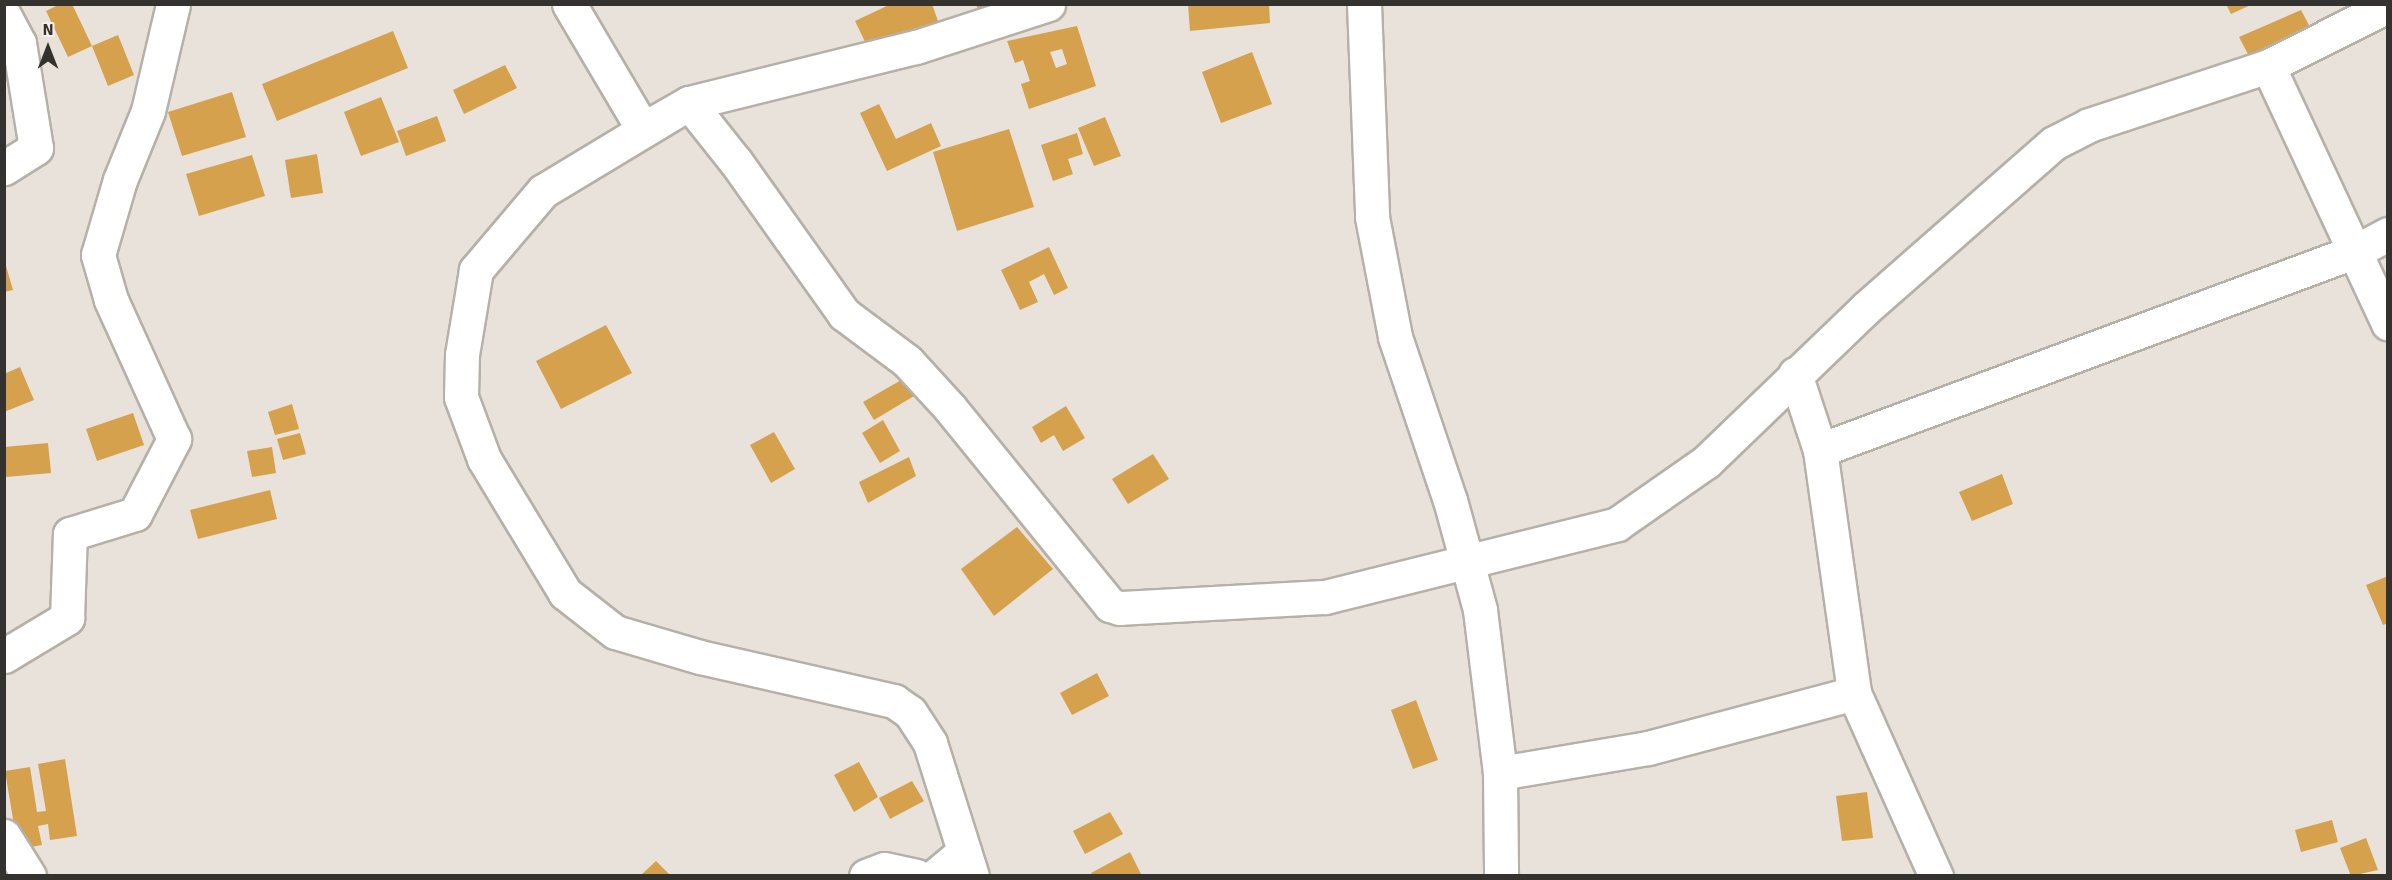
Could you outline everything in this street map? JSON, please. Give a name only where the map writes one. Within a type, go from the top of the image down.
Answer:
[{"type":"street","points":[[4,656],[68,618],[70,534],[135,514],[174,439],[111,300],[99,255],[120,180],[148,111],[173,4]]},
{"type":"street","points":[[569,4],[643,129],[689,103],[916,47],[1048,4]]},
{"type":"street","points":[[1371,6],[1372,217],[1395,337],[1467,561],[1480,610],[1500,773],[1501,876]]},
{"type":"street","points":[[689,103],[736,162],[844,314],[914,369],[1110,605],[1120,608],[1325,597],[1617,524],[1706,462],[1796,374],[2054,143],[2089,125],[2268,66],[2388,6]]},
{"type":"street","points":[[4,15],[19,43],[36,148],[4,168]]},
{"type":"street","points":[[2268,66],[2388,323]]},
{"type":"street","points":[[689,103],[543,191],[476,270],[462,355],[461,397],[484,459],[565,593],[615,632],[700,657],[894,701],[910,712],[930,743],[968,864],[935,876]]},
{"type":"street","points":[[1820,450],[2356,251],[2388,234]]},
{"type":"street","points":[[1796,374],[1820,450],[1854,693],[1936,876]]},
{"type":"street","points":[[1500,773],[1647,748],[1854,693]]},
{"type":"street","points":[[4,836],[29,876]]},
{"type":"street","points":[[866,876],[884,868],[916,876]]},
{"type":"building","points":[[60,4],[72,4],[92,46],[68,57],[46,11]]},
{"type":"building","points":[[891,4],[932,4],[938,21],[916,47],[869,50],[855,21]]},
{"type":"building","points":[[976,4],[1004,4],[980,15]]},
{"type":"building","points":[[1188,4],[1269,4],[1270,23],[1190,31]]},
{"type":"building","points":[[2226,4],[2253,4],[2231,14]]},
{"type":"building","points":[[2301,10],[2311,29],[2250,58],[2239,37]]},
{"type":"building","points":[[1077,26],[1096,86],[1029,109],[1021,84],[1030,81],[1023,60],[1015,63],[1007,41]],"holes":[[[1062,49],[1067,64],[1056,68],[1050,52]]]},
{"type":"building","points":[[393,31],[408,68],[277,121],[262,84]]},
{"type":"building","points":[[118,35],[134,75],[108,86],[92,46]]},
{"type":"building","points":[[1252,52],[1272,104],[1221,123],[1202,72]]},
{"type":"building","points":[[505,65],[517,88],[464,114],[453,90]]},
{"type":"building","points":[[232,92],[246,137],[182,156],[168,112]]},
{"type":"building","points":[[381,97],[399,142],[361,156],[344,112]]},
{"type":"building","points":[[879,104],[896,139],[931,123],[941,146],[887,171],[860,113]]},
{"type":"building","points":[[437,116],[446,141],[406,156],[397,131]]},
{"type":"building","points":[[1105,117],[1121,156],[1094,166],[1078,128]]},
{"type":"building","points":[[1009,129],[1034,207],[957,231],[933,152]]},
{"type":"building","points":[[1077,133],[1083,154],[1068,159],[1073,174],[1053,181],[1041,145]]},
{"type":"building","points":[[317,154],[323,193],[291,198],[285,160]]},
{"type":"building","points":[[252,155],[265,196],[199,216],[186,174]]},
{"type":"building","points":[[1049,247],[1068,288],[1054,295],[1044,274],[1029,282],[1038,302],[1020,310],[1001,270]]},
{"type":"building","points":[[4,259],[13,290],[4,292]]},
{"type":"building","points":[[606,325],[632,373],[561,409],[536,361]]},
{"type":"building","points":[[20,367],[34,400],[4,412],[4,374]]},
{"type":"building","points":[[903,379],[914,396],[874,420],[863,402]]},
{"type":"building","points":[[292,404],[299,429],[275,435],[268,412]]},
{"type":"building","points":[[1066,406],[1085,438],[1063,451],[1054,435],[1041,443],[1032,427]]},
{"type":"building","points":[[133,413],[144,445],[97,461],[86,429]]},
{"type":"building","points":[[883,420],[900,451],[880,463],[862,433]]},
{"type":"building","points":[[774,432],[795,469],[771,483],[750,445]]},
{"type":"building","points":[[300,433],[306,454],[283,460],[277,439]]},
{"type":"building","points":[[48,443],[51,473],[6,477],[4,447]]},
{"type":"building","points":[[272,447],[276,473],[252,477],[247,451]]},
{"type":"building","points":[[1153,454],[1169,479],[1128,504],[1112,479]]},
{"type":"building","points":[[909,457],[916,476],[868,503],[859,482]]},
{"type":"building","points":[[2002,474],[2013,504],[1972,521],[1959,492]]},
{"type":"building","points":[[270,490],[277,519],[198,539],[190,510]]},
{"type":"building","points":[[1017,527],[1053,569],[994,616],[961,569]]},
{"type":"building","points":[[2388,576],[2388,623],[2383,625],[2366,585]]},
{"type":"building","points":[[1097,673],[1109,696],[1072,715],[1060,693]]},
{"type":"building","points":[[1416,700],[1438,760],[1413,769],[1391,710]]},
{"type":"building","points":[[65,759],[77,836],[50,840],[48,824],[38,826],[42,845],[18,849],[5,771],[30,767],[37,812],[46,811],[38,764]]},
{"type":"building","points":[[859,762],[878,797],[854,812],[834,775]]},
{"type":"building","points":[[912,781],[924,801],[890,819],[879,798]]},
{"type":"building","points":[[1867,792],[1873,838],[1842,841],[1836,796]]},
{"type":"building","points":[[1110,812],[1123,834],[1085,854],[1073,831]]},
{"type":"building","points":[[2332,820],[2338,842],[2301,852],[2295,830]]},
{"type":"building","points":[[2366,838],[2378,870],[2351,876],[2340,848]]},
{"type":"building","points":[[1130,852],[1142,876],[1093,876],[1091,873]]},
{"type":"building","points":[[656,861],[671,876],[640,876]]}]
